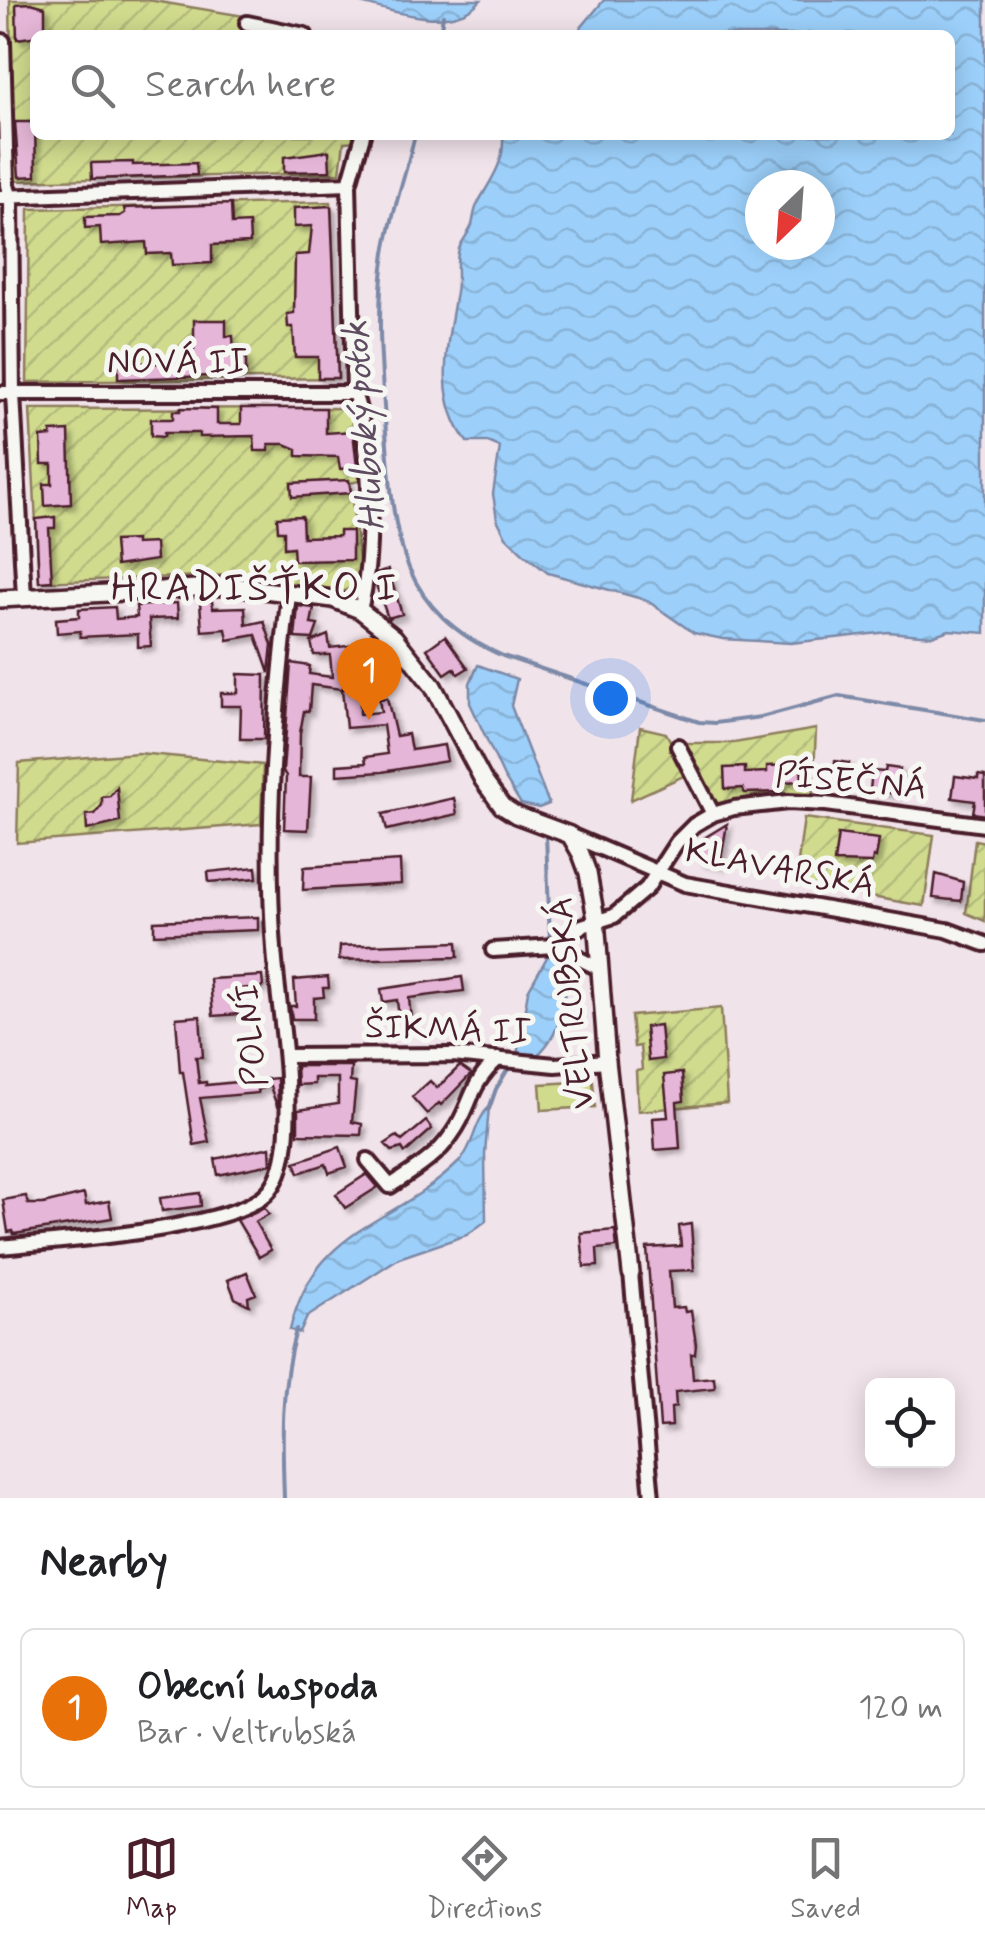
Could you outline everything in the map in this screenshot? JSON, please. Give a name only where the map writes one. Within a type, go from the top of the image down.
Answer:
[{"type":"street","points":[[248,23],[281,30]]},
{"type":"street","points":[[3,40],[7,394],[24,597]]},
{"type":"street","points":[[360,610],[368,570],[367,502],[361,411],[354,393],[349,184],[362,140]]},
{"type":"street","points":[[5,197],[349,184]]},
{"type":"street","name":"NOVÁ II","points":[[7,394],[354,393]]},
{"type":"street","points":[[0,599],[233,586],[334,599],[360,610],[394,637],[421,668],[502,806],[570,834]]},
{"type":"street","name":"POLNÍ","points":[[0,1247],[153,1230],[234,1211],[265,1196],[281,1170],[288,1104],[274,950],[270,822],[276,710],[290,593]]},
{"type":"street","points":[[678,746],[712,814]]},
{"type":"street","name":"PÍSEČNÁ","points":[[554,946],[596,920],[614,916],[647,888],[677,842],[712,814],[788,802],[985,825]]},
{"type":"street","name":"KLAVARSKÁ","points":[[570,834],[655,874],[714,891],[947,930],[985,944]]},
{"type":"street","name":"VELTRUBSKÁ","points":[[570,834],[588,873],[596,920],[652,1498]]},
{"type":"street","points":[[493,950],[554,946],[600,969]]},
{"type":"street","name":"ŠIKMÁ II","points":[[286,1056],[453,1055],[555,1065],[607,1061]]},
{"type":"street","points":[[368,1160],[390,1186],[428,1160],[454,1131],[480,1075],[498,1059]]},
{"type":"green space","points":[[10,0],[148,0],[244,16],[244,30],[30,30],[30,140],[357,140],[344,142],[340,173],[13,181]]},
{"type":"green space","points":[[331,202],[338,378],[27,382],[29,209]]},
{"type":"green space","points":[[349,408],[357,444],[359,481],[350,483],[360,567],[356,584],[345,591],[231,580],[230,575],[39,582],[30,409]]},
{"type":"green space","points":[[640,727],[666,733],[688,774],[631,800]]},
{"type":"green space","points":[[816,729],[813,794],[761,795],[714,804],[685,743],[734,743]]},
{"type":"green space","points":[[138,753],[263,765],[261,824],[17,843],[19,763]]},
{"type":"green space","points":[[804,818],[934,835],[924,906],[795,884]]},
{"type":"green space","points":[[975,840],[985,842],[985,921],[966,913]]},
{"type":"green space","points":[[721,1008],[727,1103],[638,1111],[636,1071],[642,1070],[640,1046],[634,1047],[631,1016]]},
{"type":"green space","points":[[593,1081],[595,1107],[542,1110],[540,1084]]},
{"type":"water","points":[[349,0],[481,0],[453,16],[436,18]]},
{"type":"water","points":[[604,0],[985,0],[985,633],[949,630],[932,636],[888,632],[791,643],[723,639],[694,633],[646,600],[548,573],[506,537],[497,519],[493,494],[500,447],[488,442],[467,442],[456,425],[446,388],[458,251],[499,164],[503,140],[955,140],[955,30],[579,30]]},
{"type":"water","points":[[478,665],[517,679],[511,706],[549,804],[539,808],[521,804],[504,777],[470,703],[470,683]]},
{"type":"water","points":[[550,952],[556,953],[564,979],[559,1022],[536,1056],[517,1055],[528,991]]},
{"type":"water","points":[[489,1107],[486,1221],[467,1235],[399,1258],[307,1317],[300,1333],[290,1330],[302,1295],[318,1268],[360,1230],[435,1183],[460,1161]]},
{"type":"building","points":[[16,4],[45,7],[45,30],[30,30],[30,37],[17,39]]},
{"type":"building","points":[[15,122],[30,122],[30,140],[35,140],[36,176],[19,177]]},
{"type":"building","points":[[329,151],[330,171],[284,172],[284,157]]},
{"type":"building","points":[[91,163],[196,163],[197,175],[92,179]]},
{"type":"building","points":[[231,204],[232,224],[249,223],[250,243],[212,245],[212,263],[172,265],[171,253],[147,254],[146,242],[101,245],[100,227],[85,228],[85,217],[120,216],[125,213],[124,208]]},
{"type":"building","points":[[331,206],[338,378],[318,378],[318,357],[295,357],[293,327],[288,327],[287,314],[294,313],[295,255],[309,254],[312,226],[294,227],[294,208]]},
{"type":"building","points":[[194,320],[226,320],[226,336],[233,336],[234,355],[246,356],[246,375],[118,379],[118,362],[182,364],[183,348],[194,349]]},
{"type":"building","points":[[241,408],[326,408],[326,433],[353,431],[357,467],[340,469],[338,457],[297,456],[297,449],[285,444],[269,444],[269,451],[255,451],[254,436],[151,436],[151,419],[173,419],[173,411],[217,409],[217,424],[241,424]]},
{"type":"building","points":[[69,431],[71,504],[45,506],[44,484],[52,484],[52,464],[42,464],[41,437]]},
{"type":"building","points":[[349,480],[351,493],[292,497],[291,483]]},
{"type":"building","points":[[302,516],[303,537],[339,536],[339,531],[352,531],[352,560],[294,561],[293,547],[284,548],[284,531],[278,531],[277,517]]},
{"type":"building","points":[[55,517],[55,528],[49,528],[52,581],[39,582],[36,519]]},
{"type":"building","points":[[135,540],[135,544],[155,543],[156,560],[116,566],[114,541]]},
{"type":"building","points":[[388,570],[402,614],[388,618],[376,574]]},
{"type":"building","points":[[212,601],[213,608],[245,607],[246,625],[264,621],[272,645],[269,673],[256,635],[228,640],[226,629],[202,631],[200,602]]},
{"type":"building","points":[[177,603],[178,618],[149,619],[151,646],[138,647],[138,634],[80,637],[80,631],[57,633],[56,619],[79,617],[79,609],[115,607],[116,619],[137,617],[136,606]]},
{"type":"building","points":[[298,606],[314,608],[311,624],[318,625],[313,639],[295,638]]},
{"type":"building","points":[[328,635],[330,648],[366,644],[366,637],[377,638],[379,655],[344,659],[343,689],[360,689],[360,714],[381,712],[379,699],[387,698],[396,736],[408,734],[411,750],[444,745],[447,761],[337,775],[337,765],[366,763],[365,757],[387,754],[383,725],[346,728],[342,689],[311,685],[309,711],[304,711],[300,733],[299,777],[311,777],[308,830],[284,829],[283,771],[291,663],[310,666],[309,674],[332,677],[330,655],[314,655],[311,642]]},
{"type":"building","points":[[445,636],[468,668],[458,674],[454,668],[445,674],[427,649]]},
{"type":"building","points":[[238,674],[265,675],[264,739],[240,739],[241,706],[221,706],[221,693],[238,693]]},
{"type":"building","points":[[835,761],[849,763],[847,786],[820,783],[822,764],[835,765]]},
{"type":"building","points":[[801,765],[802,781],[781,782],[781,792],[725,789],[724,768],[745,767],[745,773],[767,772],[767,766]]},
{"type":"building","points":[[886,767],[900,769],[897,794],[870,790],[872,771],[885,772]]},
{"type":"building","points":[[978,775],[985,776],[985,815],[973,813],[975,801],[952,798],[955,776],[978,779]]},
{"type":"building","points":[[117,787],[120,822],[87,830],[86,815],[95,814],[102,805],[102,797],[110,796]]},
{"type":"building","points":[[454,798],[457,814],[387,830],[383,814]]},
{"type":"building","points":[[727,824],[720,865],[700,861],[704,838]]},
{"type":"building","points":[[838,834],[879,839],[876,858],[872,863],[834,862]]},
{"type":"building","points":[[400,861],[401,884],[303,890],[304,867]]},
{"type":"building","points":[[256,867],[257,878],[209,882],[208,872]]},
{"type":"building","points":[[936,874],[963,882],[961,901],[933,898]]},
{"type":"building","points":[[258,917],[258,930],[154,934],[154,921]]},
{"type":"building","points":[[457,942],[458,957],[339,960],[340,946]]},
{"type":"building","points":[[262,976],[263,987],[238,989],[240,1014],[213,1016],[210,979]]},
{"type":"building","points":[[328,977],[329,988],[323,988],[324,997],[314,998],[314,1019],[292,1019],[290,1006],[296,1006],[294,980]]},
{"type":"building","points":[[462,977],[464,991],[409,998],[411,1019],[399,1020],[397,1000],[383,1002],[381,989]]},
{"type":"building","points":[[200,1016],[203,1057],[196,1057],[199,1083],[277,1078],[278,1109],[270,1086],[257,1090],[258,1093],[200,1098],[209,1142],[194,1145],[180,1072],[176,1018]]},
{"type":"building","points":[[660,1025],[663,1059],[648,1061],[645,1027]]},
{"type":"building","points":[[296,1066],[351,1066],[350,1082],[356,1083],[352,1122],[362,1124],[361,1135],[298,1134],[298,1110],[338,1104],[338,1078],[314,1078],[314,1084],[297,1085]]},
{"type":"building","points":[[460,1066],[471,1074],[427,1114],[412,1097],[430,1081],[437,1088]]},
{"type":"building","points":[[682,1073],[684,1101],[677,1102],[680,1148],[655,1150],[653,1118],[668,1117],[664,1075]]},
{"type":"building","points":[[426,1121],[432,1129],[405,1153],[402,1148],[392,1151],[385,1144],[397,1136],[402,1141]]},
{"type":"building","points":[[270,1147],[271,1164],[218,1175],[215,1159]]},
{"type":"building","points":[[340,1147],[347,1167],[329,1173],[326,1164],[299,1173],[295,1162]]},
{"type":"building","points":[[367,1174],[378,1187],[345,1208],[336,1194]]},
{"type":"building","points":[[200,1193],[201,1206],[162,1211],[160,1198]]},
{"type":"building","points":[[84,1194],[86,1205],[109,1201],[112,1218],[8,1232],[3,1200],[26,1196],[28,1204],[43,1204]]},
{"type":"building","points":[[264,1207],[269,1214],[255,1222],[271,1250],[259,1257],[237,1220]]},
{"type":"building","points":[[691,1224],[694,1270],[669,1271],[672,1308],[691,1311],[696,1344],[695,1354],[691,1354],[693,1379],[714,1377],[715,1388],[675,1392],[672,1426],[660,1427],[647,1248],[681,1246],[679,1226]]},
{"type":"building","points":[[615,1230],[617,1247],[597,1249],[598,1266],[584,1267],[581,1233]]},
{"type":"building","points":[[247,1272],[256,1294],[248,1297],[249,1305],[235,1298],[228,1280]]},
{"type":"waterway","name":"Hluboký potok","points":[[441,30],[443,15]]},
{"type":"waterway","name":"Hluboký potok","points":[[414,140],[385,253],[381,357],[397,527],[405,559],[419,587],[439,613],[466,636],[503,656],[699,722],[761,717],[839,696],[985,720]]},
{"type":"waterway","points":[[546,834],[550,940]]},
{"type":"waterway","points":[[489,1109],[508,1069]]},
{"type":"waterway","points":[[284,1498],[285,1393],[296,1330]]},
{"type":"place","name":"Obecní hospoda","points":[[369,720]]},
{"type":"district","name":"HRADIŠŤKO I","points":[[255,589]]}]
